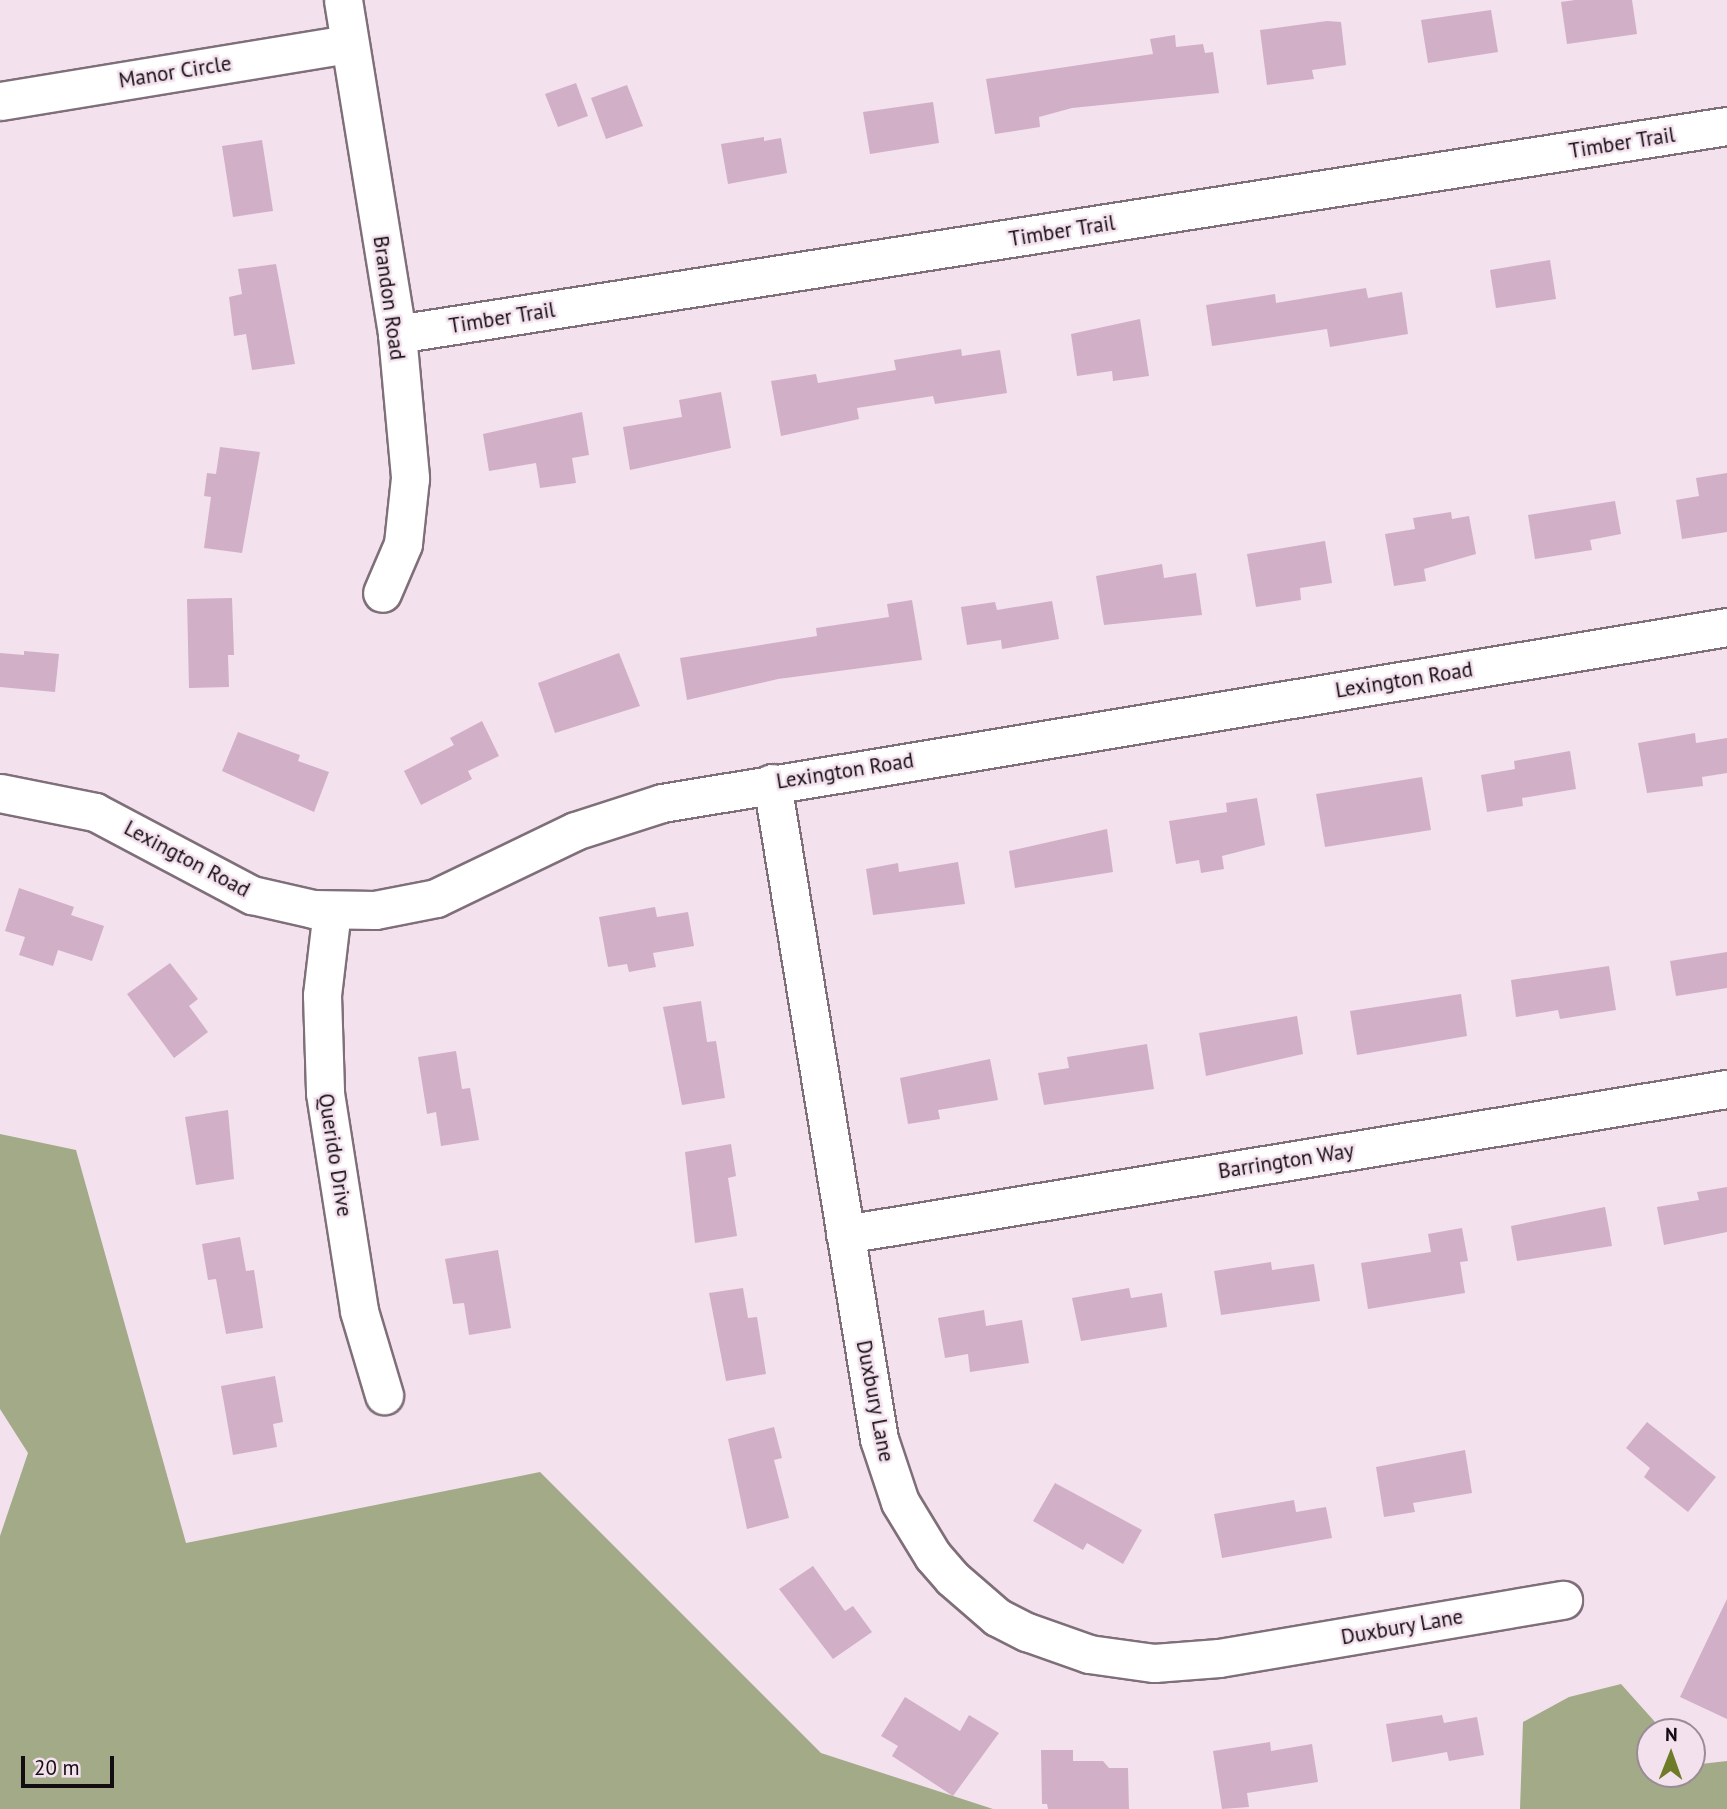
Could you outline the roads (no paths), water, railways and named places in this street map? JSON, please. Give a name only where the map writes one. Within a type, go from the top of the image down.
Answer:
[{"type":"street","name":"Brandon Road","points":[[343,0],[397,334],[410,478],[403,544],[382,593]]},
{"type":"street","name":"Manor Circle","points":[[0,101],[349,44]]},
{"type":"street","name":"Timber Trail","points":[[397,334],[1727,126]]},
{"type":"street","name":"Lexington Road","points":[[0,793],[95,812],[153,839],[233,887],[282,903],[332,911],[375,910],[436,898],[618,816],[772,783],[1727,627]]},
{"type":"street","name":"Duxbury Lane","points":[[772,783],[879,1439],[900,1502],[933,1556],[952,1578],[998,1617],[1027,1632],[1121,1660],[1186,1662],[1563,1600]]},
{"type":"street","name":"Querido Drive","points":[[332,911],[322,995],[325,1093],[359,1311],[384,1395]]},
{"type":"street","name":"Barrington Way","points":[[845,1234],[1727,1089]]}]
